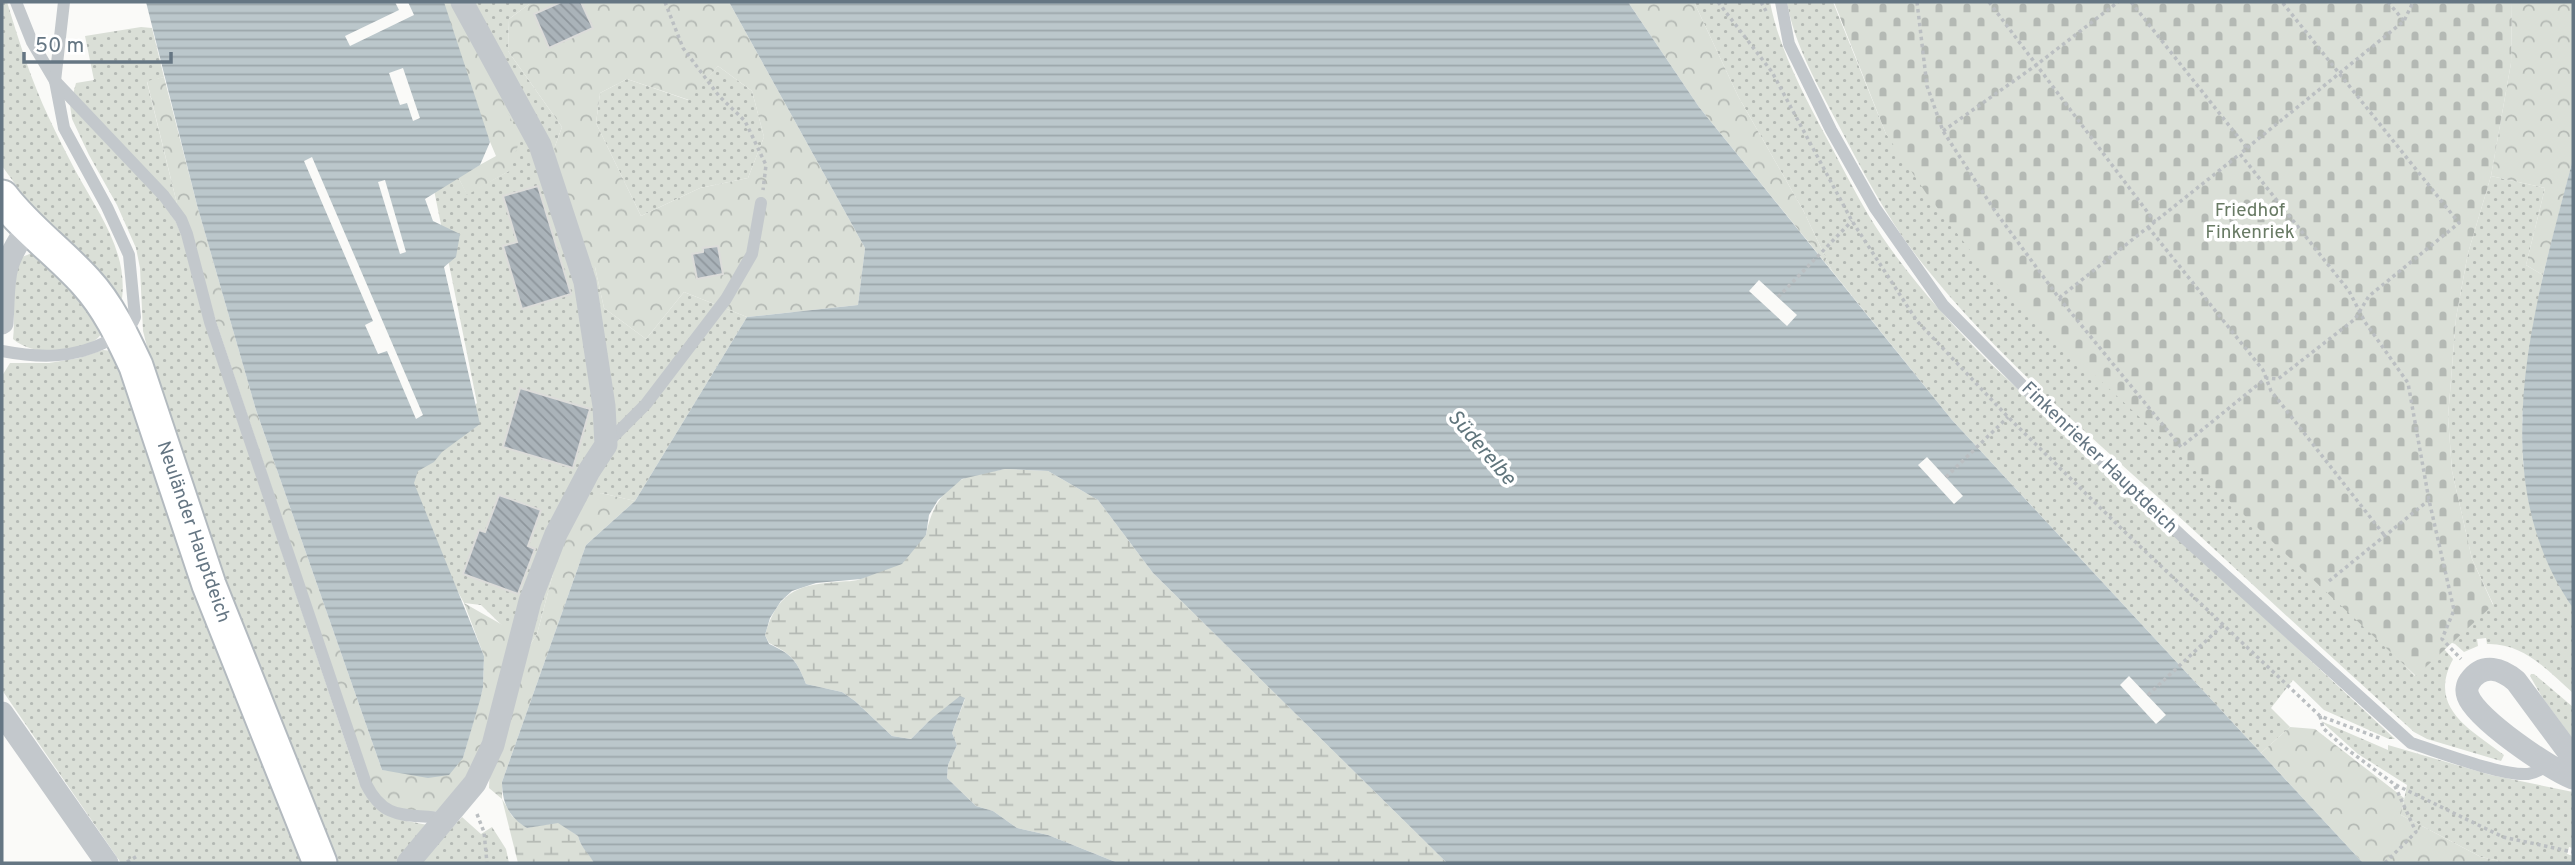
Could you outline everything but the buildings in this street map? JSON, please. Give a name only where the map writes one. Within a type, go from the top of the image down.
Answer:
[{"type":"street","points":[[408,863],[475,783],[493,745],[530,601],[556,534],[606,445],[604,406],[585,282],[540,145],[462,2]]},
{"type":"street","name":"Neuländer Hauptdeich","points":[[2,197],[28,227],[88,284],[121,335],[136,366],[209,585],[320,863]]},
{"type":"street","points":[[2,323],[4,265],[13,246],[28,227]]},
{"type":"street","points":[[2573,758],[2516,681],[2505,672],[2483,669],[2468,684],[2467,694],[2474,706],[2490,722],[2547,765],[2573,778]]},
{"type":"street","points":[[2,713],[107,863]]},
{"type":"lane","points":[[16,2],[32,42],[55,81],[164,196],[181,219],[210,322],[373,799],[394,813],[446,819]]},
{"type":"lane","points":[[2,351],[26,356],[65,356],[87,350],[121,335],[132,325],[135,317],[129,255],[107,207],[64,128],[55,81],[64,2]]},
{"type":"lane","name":"Finkenrieker Hauptdeich","points":[[1781,2],[1789,44],[1831,130],[1875,208],[1943,305],[2034,397],[2183,537],[2411,743],[2457,758],[2519,773],[2536,772],[2547,765]]},
{"type":"lane","points":[[606,445],[646,404],[726,299],[752,254],[761,203]]},
{"type":"path","points":[[665,2],[683,48],[719,96],[745,121],[766,164],[761,203]]},
{"type":"path","points":[[1917,2],[1927,86],[1943,131],[1995,211],[2059,298],[2181,447],[2266,378],[2278,380],[2355,319],[2369,296],[2459,223],[2282,2]]},
{"type":"path","points":[[1989,2],[2155,222]]},
{"type":"path","points":[[1943,131],[2035,66],[2118,2]]},
{"type":"path","points":[[2131,2],[2247,148]]},
{"type":"path","points":[[2388,2],[2404,21]]},
{"type":"path","points":[[2059,298],[2404,21],[2413,2]]},
{"type":"path","points":[[2240,153],[2349,291],[2408,383],[2429,500],[2454,610],[2442,639],[2475,675]]},
{"type":"path","points":[[1778,298],[1852,221]]},
{"type":"path","points":[[2148,227],[2263,370],[2271,391],[2385,536]]},
{"type":"path","points":[[1945,477],[2008,417]]},
{"type":"path","points":[[2329,581],[2429,500]]},
{"type":"path","points":[[2148,695],[2224,624]]},
{"type":"path","points":[[2320,716],[2323,728],[2394,784],[2502,837],[2573,852]]},
{"type":"path","points":[[2385,863],[2416,832],[2394,784]]},
{"type":"path","points":[[484,832],[487,863]]},
{"type":"path","points":[[125,863],[139,855]]},
{"type":"green space","points":[[2,2],[7,2],[31,75],[49,118],[116,247],[123,281],[122,299],[96,267],[29,203],[2,166]]},
{"type":"green space","points":[[431,2],[473,2],[493,78],[520,140],[509,171],[467,195],[458,177],[496,156]]},
{"type":"green space","points":[[473,2],[532,2],[509,19],[508,51],[562,127],[542,182],[595,267],[604,308],[646,339],[684,292],[747,317],[635,501],[601,493],[555,566],[537,634],[527,650],[481,605],[464,603],[401,487],[477,403],[434,190],[458,177],[467,194],[509,171],[493,78]]},
{"type":"green space","points":[[532,2],[729,2],[865,248],[858,305],[747,317],[684,292],[646,339],[604,308],[595,267],[567,256],[542,182],[562,127],[508,51],[509,19]],"holes":[[[718,66],[752,91],[764,137],[748,178],[700,188],[641,216],[596,123],[600,93],[627,79],[689,100]]]},
{"type":"green space","points":[[1628,2],[1694,2],[1738,96],[1803,210],[1832,271],[1699,107]]},
{"type":"green space","points":[[1694,2],[1770,2],[1786,54],[1800,87],[1853,187],[1895,255],[1948,319],[1991,364],[2395,739],[2389,739],[2324,710],[2293,680],[2271,708],[2290,727],[2261,753],[1952,420],[1832,271],[1803,210],[1738,96]]},
{"type":"green space","points":[[1787,2],[1833,2],[1886,134],[2415,676],[2444,649],[2453,659],[2446,676],[2445,691],[2449,704],[2466,726],[2504,755],[2501,761],[2427,739],[2414,732],[2069,417],[1980,330],[1913,251],[1878,198],[1808,64],[1795,33]]},
{"type":"green space","name":"Friedhof Finkenriek","points":[[1834,2],[2512,2],[2511,63],[2491,176],[2468,253],[2456,318],[2448,417],[2452,471],[2472,559],[2493,605],[2416,676],[1993,280],[1926,193],[1886,134]]},
{"type":"green space","points":[[2512,2],[2573,2],[2573,159],[2543,275],[2526,265],[2545,188],[2491,176],[2511,63]]},
{"type":"green space","points":[[141,27],[152,28],[164,77],[147,82],[178,208],[73,94],[76,83],[94,80],[85,36]]},
{"type":"green space","points":[[718,66],[752,91],[764,137],[748,178],[700,188],[641,216],[596,123],[600,93],[627,79],[688,100]]},
{"type":"green space","points":[[164,77],[197,205],[256,410],[382,770],[405,772],[463,758],[483,687],[484,656],[464,603],[515,632],[481,759],[445,810],[404,811],[382,800],[372,787],[178,208],[147,81]]},
{"type":"green space","points":[[70,105],[159,198],[176,222],[187,249],[212,344],[359,782],[372,803],[387,814],[405,821],[429,825],[395,863],[336,863],[228,592],[153,370],[143,331],[140,268],[136,248],[72,119]]},
{"type":"green space","points":[[2491,176],[2545,188],[2526,265],[2543,275],[2529,353],[2522,418],[2523,462],[2529,501],[2548,560],[2573,608],[2573,693],[2544,667],[2512,648],[2487,644],[2486,638],[2477,639],[2478,646],[2464,652],[2450,642],[2493,604],[2472,559],[2452,471],[2448,417],[2456,318],[2468,253]]},
{"type":"green space","points":[[32,253],[55,265],[74,286],[102,333],[94,341],[84,347],[59,352],[33,349],[13,339],[16,275],[22,257]]},
{"type":"green space","points":[[103,350],[113,351],[308,863],[121,863],[2,690],[2,376],[10,363],[49,363],[79,358]]},
{"type":"green space","points":[[1005,469],[1048,471],[1098,500],[1153,573],[1447,863],[1118,863],[1048,835],[1017,828],[993,811],[976,806],[947,778],[948,765],[957,745],[952,733],[965,699],[931,719],[911,739],[892,736],[842,692],[806,684],[793,659],[769,643],[765,635],[770,621],[775,610],[790,594],[809,586],[857,580],[871,574],[926,535],[937,504],[954,485],[971,476]]},
{"type":"green space","points":[[601,493],[635,501],[586,545],[502,782],[502,799],[489,788],[490,767],[527,650],[537,634],[555,566],[576,514]]},
{"type":"green space","points":[[2531,674],[2573,707],[2573,739],[2542,697]]},
{"type":"green space","points":[[2321,721],[2388,750],[2388,745],[2491,775],[2573,792],[2573,848],[2569,847],[2567,854],[2573,856],[2573,863],[2510,863],[2481,857],[2401,815],[2407,785],[2358,754]]},
{"type":"green space","points":[[2290,727],[2315,729],[2404,798],[2401,815],[2481,857],[2510,863],[2363,863],[2261,753]]},
{"type":"green space","points":[[502,799],[512,816],[527,828],[558,822],[578,836],[594,863],[518,863]]},
{"type":"green space","points":[[462,817],[481,834],[492,827],[506,849],[509,863],[420,863]]},
{"type":"water","points":[[146,2],[444,2],[490,142],[480,165],[425,199],[433,221],[460,234],[456,257],[444,267],[480,424],[442,452],[434,462],[418,471],[414,483],[484,656],[483,687],[463,758],[449,775],[428,778],[382,770],[256,410],[197,205]]},
{"type":"water","name":"Süderelbe","points":[[729,2],[1628,2],[1699,107],[1952,420],[2363,863],[1447,863],[1153,573],[1098,500],[1048,471],[1005,469],[962,479],[938,500],[929,515],[926,535],[902,564],[861,579],[816,583],[792,591],[781,601],[770,618],[765,635],[769,644],[793,659],[806,684],[842,692],[892,736],[911,739],[960,696],[965,698],[952,733],[957,745],[948,765],[947,778],[976,806],[993,811],[1017,828],[1048,835],[1118,863],[594,863],[578,836],[558,823],[527,828],[508,809],[502,782],[586,545],[635,501],[747,317],[858,305],[865,248]]},
{"type":"water","points":[[2573,159],[2573,608],[2545,556],[2529,502],[2522,445],[2524,387],[2532,328]]},
{"type":"pier","points":[[395,2],[408,2],[414,15],[350,46],[345,36],[399,10]]},
{"type":"pier","points":[[403,68],[420,118],[413,121],[407,103],[400,105],[389,73]]},
{"type":"pier","points":[[312,157],[423,415],[416,419],[387,351],[378,354],[365,325],[373,321],[304,161]]},
{"type":"pier","points":[[385,180],[406,252],[400,254],[378,182]]},
{"type":"pier","points":[[1759,280],[1797,315],[1787,326],[1749,291]]},
{"type":"pier","points":[[1927,457],[1963,496],[1954,504],[1918,465]]},
{"type":"pier","points":[[2129,676],[2166,715],[2156,724],[2120,685]]}]
